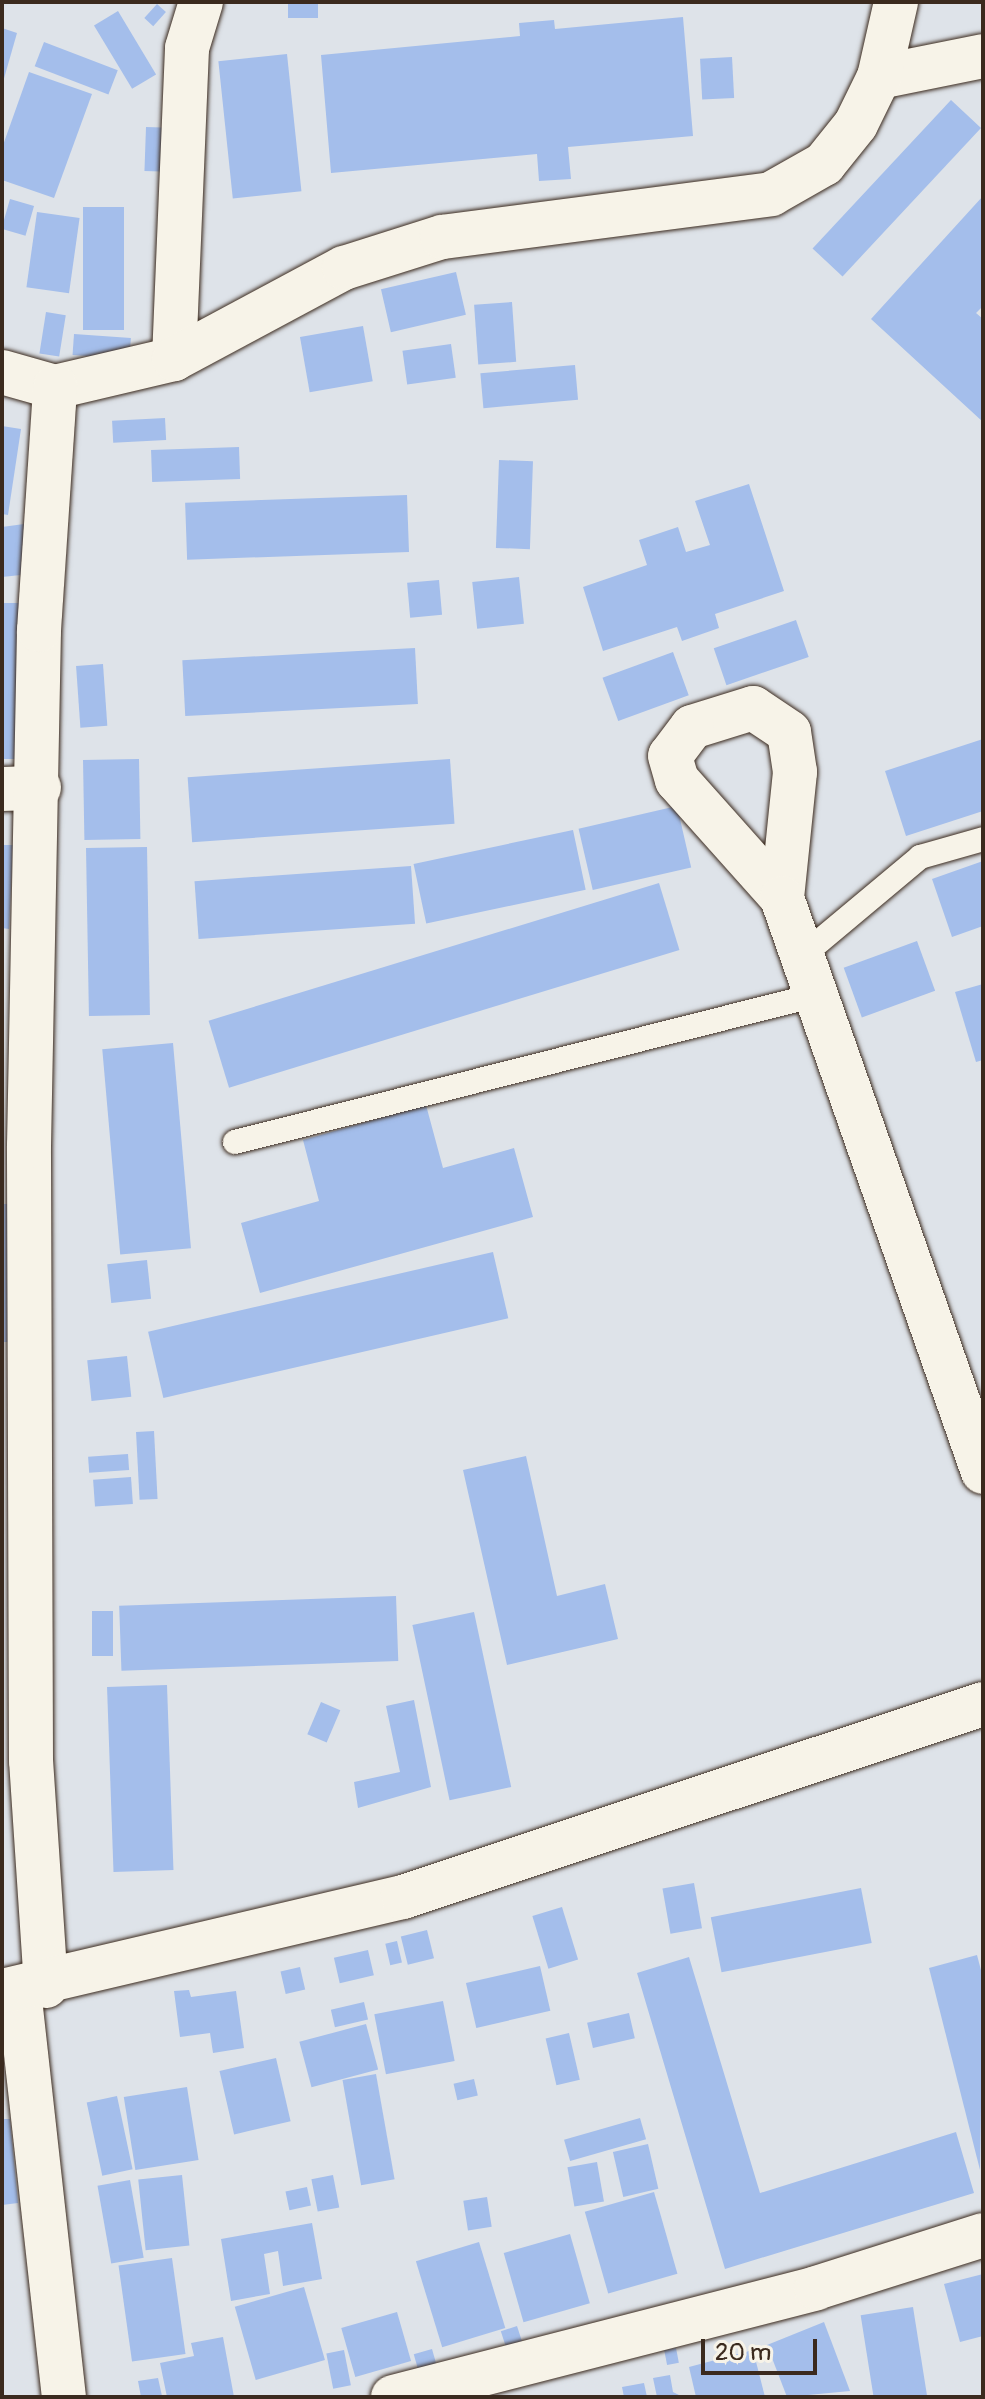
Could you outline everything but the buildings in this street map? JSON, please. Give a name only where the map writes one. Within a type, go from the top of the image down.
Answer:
[{"type":"street","points":[[174,359],[187,48],[201,2]]},
{"type":"street","points":[[2,372],[55,387],[174,359],[344,268],[442,237],[771,194],[824,164],[856,124],[879,77],[896,2]]},
{"type":"street","points":[[879,77],[983,56]]},
{"type":"street","points":[[55,387],[39,630],[20,788],[29,1146],[31,1745],[22,1989],[64,2397]]},
{"type":"street","points":[[782,898],[983,1472]]},
{"type":"street","points":[[22,1989],[403,1897],[983,1704]]},
{"type":"street","points":[[393,2397],[816,2288],[983,2235]]},
{"type":"lane","points":[[235,1142],[810,975],[920,857],[983,839]]}]
